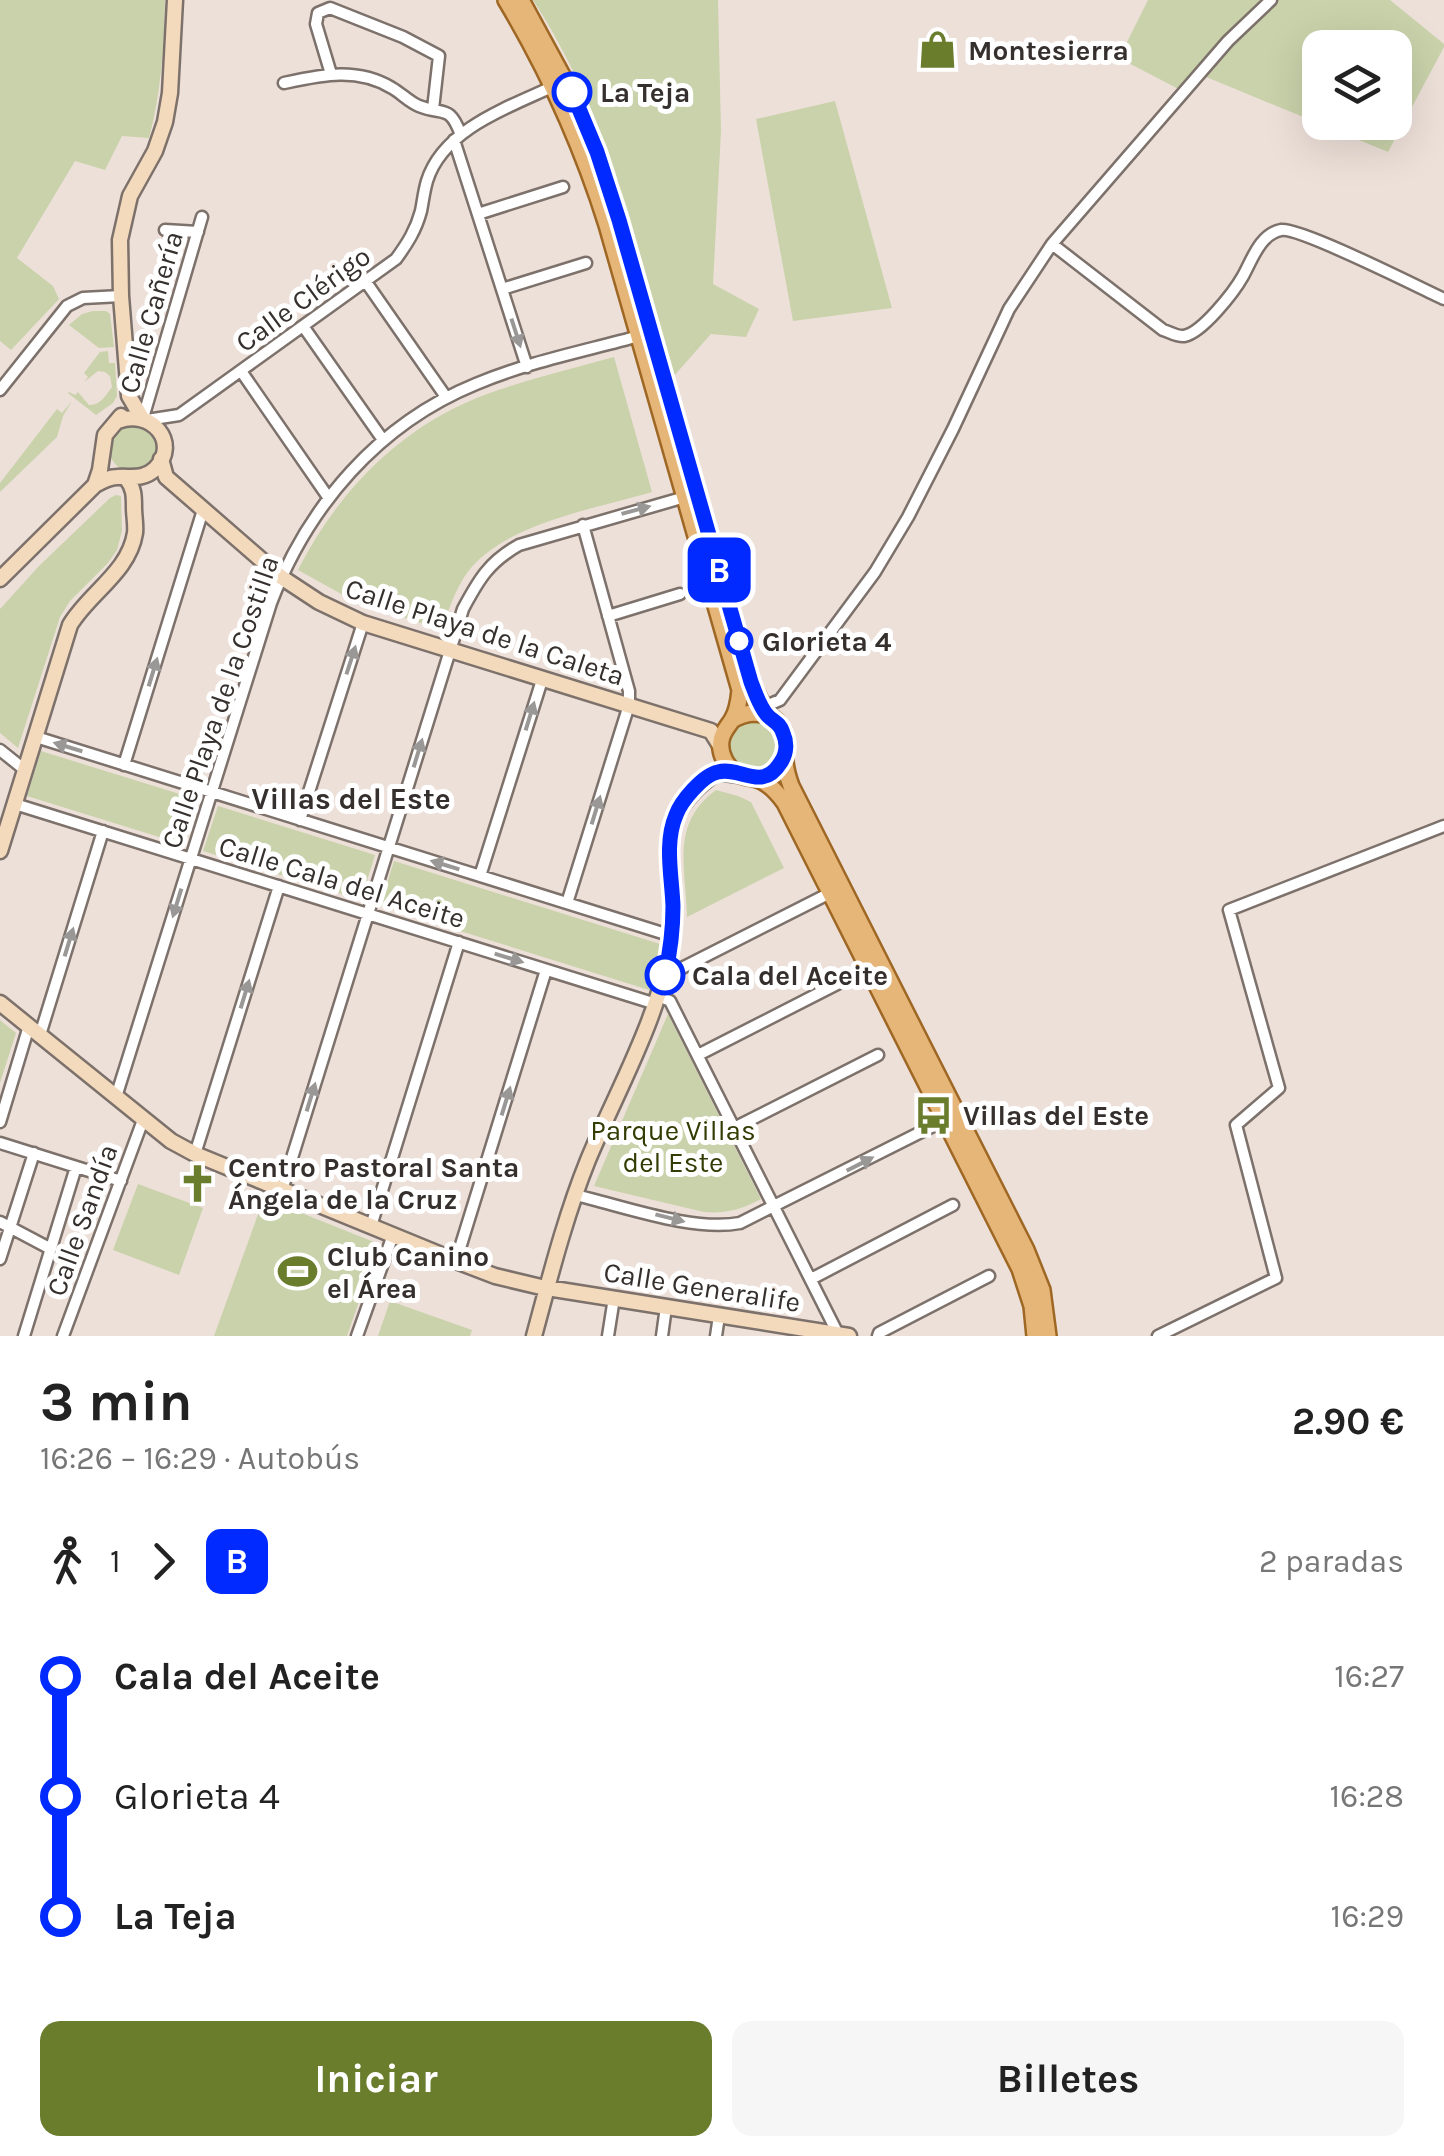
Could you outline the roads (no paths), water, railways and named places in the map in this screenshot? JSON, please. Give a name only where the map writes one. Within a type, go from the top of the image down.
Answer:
[{"type":"main road","points":[[506,0],[576,134],[639,336],[740,690],[737,710],[721,739],[721,749],[730,769],[776,790],[785,803],[1020,1268],[1036,1336]]},
{"type":"main road","points":[[521,0],[572,92],[609,186],[749,677],[765,715],[785,735],[784,757],[791,786],[1032,1263],[1045,1303],[1048,1336]]},
{"type":"main road","points":[[730,722],[765,715]]},
{"type":"main road","points":[[747,776],[770,773],[784,757]]},
{"type":"street","points":[[95,484],[105,435],[118,420],[128,396],[120,240],[130,196],[155,151],[165,122],[175,0]]},
{"type":"street","points":[[765,715],[875,572],[954,429],[1002,323],[1052,244],[1228,41],[1272,0]]},
{"type":"street","points":[[331,74],[316,24],[318,13],[330,8],[439,56],[433,109]]},
{"type":"street","points":[[284,83],[331,74],[370,78],[418,106],[444,111],[455,120],[478,214],[527,367]]},
{"type":"street","name":"Calle Clérigo","points":[[144,419],[179,415],[396,259],[412,236],[437,158],[472,126],[554,86]]},
{"type":"street","points":[[478,214],[563,187]]},
{"type":"street","name":"Calle Cañería","points":[[144,419],[202,217]]},
{"type":"street","points":[[1052,244],[1162,330],[1181,337],[1194,333],[1211,317],[1242,280],[1264,240],[1285,229],[1444,299]]},
{"type":"street","points":[[165,230],[198,232]]},
{"type":"street","points":[[502,289],[586,263]]},
{"type":"street","points":[[366,282],[446,397]]},
{"type":"street","points":[[0,390],[67,306],[83,298],[121,296]]},
{"type":"street","points":[[303,326],[383,440]]},
{"type":"street","name":"Calle Playa de la Costilla","points":[[116,1097],[281,577],[328,497],[383,440],[446,397],[479,382],[639,336]]},
{"type":"street","points":[[241,370],[328,497]]},
{"type":"street","points":[[0,579],[95,484],[110,478],[166,476],[155,426],[144,419],[128,396]]},
{"type":"street","name":"Calle Clérigo","points":[[163,452],[179,415]]},
{"type":"street","points":[[118,420],[144,419]]},
{"type":"street","points":[[135,479],[159,464],[163,452]]},
{"type":"street","points":[[103,455],[114,472],[135,479]]},
{"type":"street","name":"Calle Playa de la Caleta","points":[[166,476],[281,577],[319,602],[363,623],[710,732]]},
{"type":"street","points":[[0,851],[70,625],[129,551],[135,532],[135,479]]},
{"type":"street","points":[[282,1190],[462,609],[479,578],[499,557],[519,545],[685,497]]},
{"type":"street","points":[[124,765],[203,510]]},
{"type":"street","points":[[567,903],[630,690],[583,525]]},
{"type":"street","points":[[608,616],[680,594]]},
{"type":"street","points":[[300,820],[363,623]]},
{"type":"street","points":[[480,876],[542,680]]},
{"type":"street","points":[[765,715],[780,700]]},
{"type":"street","points":[[534,1336],[575,1195],[657,1000],[667,967],[672,936],[672,825],[686,797],[717,772],[721,749],[710,732],[730,722]]},
{"type":"street","name":"Calle Cala del Aceite","points":[[36,737],[672,936]]},
{"type":"street","points":[[0,750],[25,770]]},
{"type":"street","points":[[717,772],[747,776]]},
{"type":"street","name":"Calle Cala del Aceite","points":[[15,804],[546,970],[657,1000]]},
{"type":"street","points":[[1158,1336],[1276,1278],[1236,1125],[1279,1088],[1229,910],[1444,826]]},
{"type":"street","points":[[0,1122],[103,831]]},
{"type":"street","points":[[195,1154],[279,886]]},
{"type":"street","points":[[667,967],[680,969],[830,893]]},
{"type":"street","points":[[372,1226],[459,942]]},
{"type":"street","points":[[456,1261],[546,970]]},
{"type":"street","points":[[698,1055],[841,982]]},
{"type":"street","points":[[657,1000],[670,1000],[843,1335]]},
{"type":"street","name":"Calle Generalife","points":[[0,1003],[171,1141],[456,1261],[495,1276],[547,1288],[719,1316],[769,1330],[843,1335]]},
{"type":"street","points":[[734,1128],[878,1055]]},
{"type":"street","name":"Calle Sandía","points":[[63,1336],[144,1120]]},
{"type":"street","points":[[575,1195],[710,1226],[740,1223],[945,1120]]},
{"type":"street","points":[[0,1143],[121,1181]]},
{"type":"street","points":[[0,1259],[5,1224],[34,1153]]},
{"type":"street","points":[[24,1336],[76,1166]]},
{"type":"street","points":[[811,1279],[953,1205]]},
{"type":"street","points":[[5,1224],[51,1249]]},
{"type":"street","points":[[357,1336],[393,1235]]},
{"type":"street","points":[[878,1336],[989,1276]]},
{"type":"street","points":[[608,1336],[614,1298]]},
{"type":"street","points":[[662,1336],[666,1307]]},
{"type":"street","points":[[716,1336],[719,1316]]},
{"type":"place","name":"Montesierra","points":[[938,50]]},
{"type":"place","name":"La Teja","points":[[572,92]]},
{"type":"place","name":"Glorieta 4","points":[[739,641]]},
{"type":"place","name":"Cala del Aceite","points":[[665,975]]},
{"type":"place","name":"Villas del Este","points":[[933,1115]]},
{"type":"place","name":"Centro Pastoral Santa Ángela de la Cruz","points":[[198,1183]]},
{"type":"place","name":"Club Canino el Área","points":[[297,1272]]},
{"type":"district","name":"Villas del Este","points":[[351,799]]},
{"type":"park label","name":"Parque Villas del Este","points":[[673,1146]]}]
